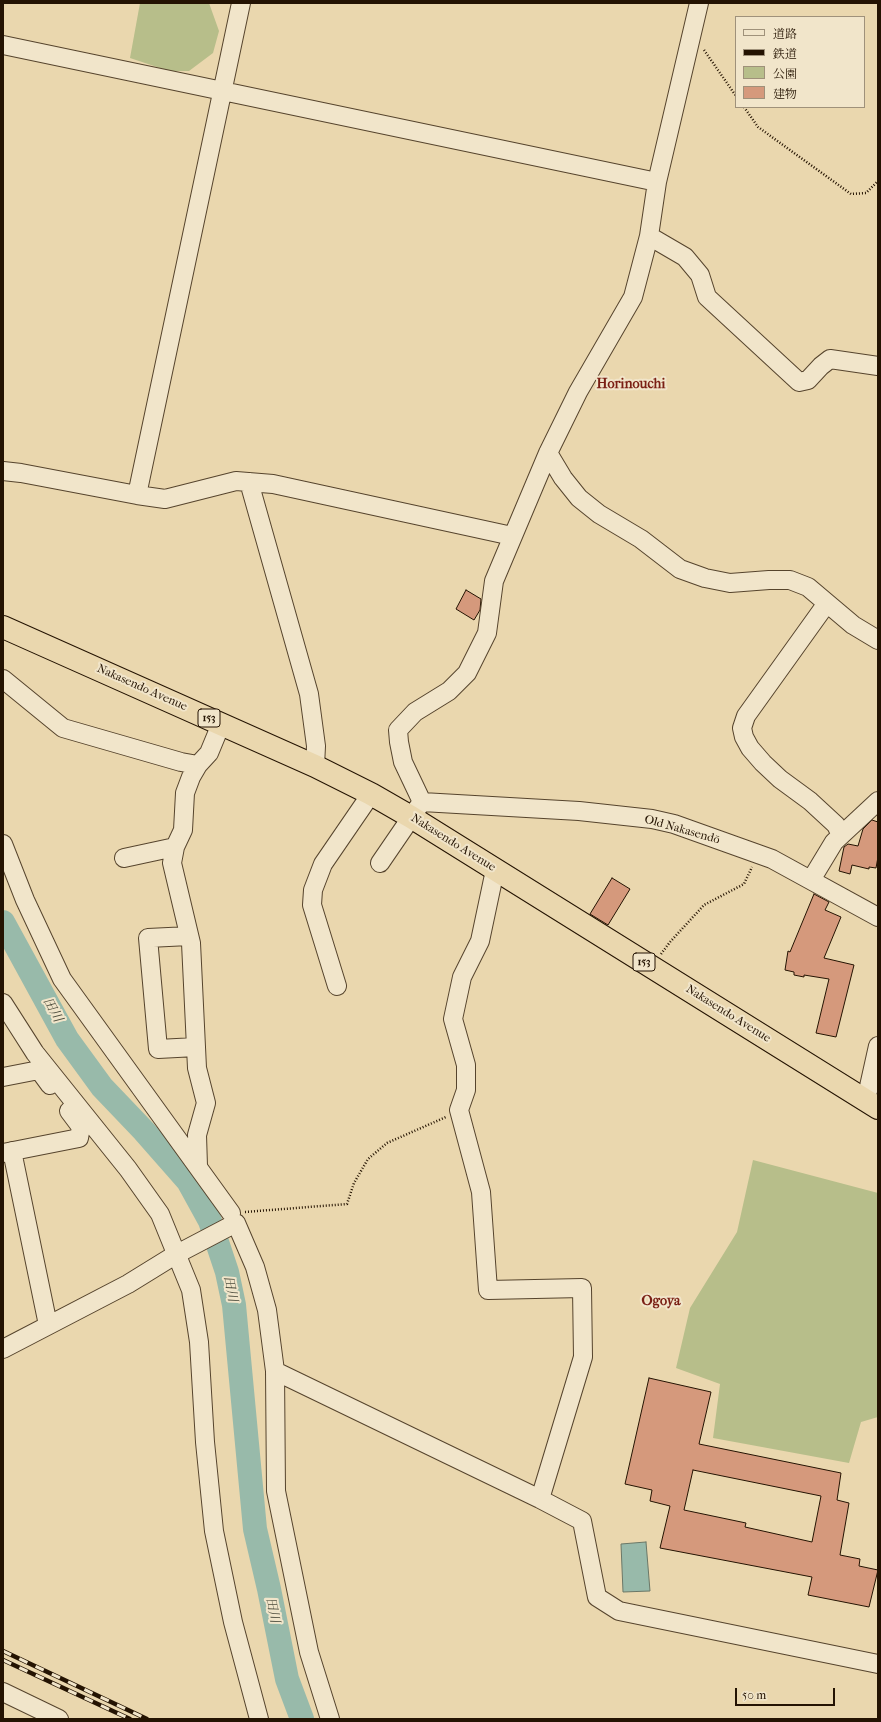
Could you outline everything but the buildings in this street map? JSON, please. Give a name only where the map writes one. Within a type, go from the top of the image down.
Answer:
[{"type":"highway","name":"Nakasendo Avenue","points":[[3,627],[316,766],[371,794],[416,809],[495,870],[872,1104]]},
{"type":"street","points":[[136,495],[241,3]]},
{"type":"street","points":[[380,863],[416,809],[403,762],[398,730],[415,712],[449,691],[467,673],[487,633],[494,581],[548,453],[578,392],[633,297],[649,236],[657,182],[699,3]]},
{"type":"street","points":[[3,45],[657,182]]},
{"type":"street","points":[[649,236],[685,257],[700,275],[708,297],[799,382],[808,380],[830,359],[878,366]]},
{"type":"street","points":[[548,453],[563,478],[579,498],[599,514],[641,538],[680,569],[705,578],[730,583],[790,580],[808,587],[853,625],[878,640]]},
{"type":"street","points":[[3,471],[21,472],[136,495],[165,499],[236,481],[273,484],[512,536]]},
{"type":"street","points":[[249,482],[309,694],[316,746],[316,766]]},
{"type":"street","points":[[828,603],[746,716],[742,728],[744,737],[750,748],[762,763],[780,779],[810,801],[836,825],[841,835]]},
{"type":"street","points":[[3,679],[63,728],[181,762],[198,765]]},
{"type":"street","points":[[198,1166],[197,1135],[206,1103],[197,1068],[189,936],[172,863],[175,847],[183,830],[185,793],[191,777],[198,765],[209,753],[221,724]]},
{"type":"street","points":[[337,986],[312,905],[313,890],[323,864],[371,794]]},
{"type":"street","points":[[811,880],[834,842],[878,801]]},
{"type":"street","name":"Old Nakasendō","points":[[416,809],[579,811],[645,818],[674,824],[772,859],[878,917]]},
{"type":"street","points":[[3,844],[25,900],[62,979],[198,1166],[232,1220],[255,1267],[268,1310],[275,1371],[276,1491],[309,1652],[330,1719]]},
{"type":"street","points":[[124,858],[175,847]]},
{"type":"street","points":[[495,870],[480,941],[462,977],[453,1019],[466,1065],[466,1090],[459,1110],[480,1192],[488,1290],[582,1288],[583,1357],[540,1499]]},
{"type":"street","points":[[189,936],[148,938],[158,1048],[196,1047]]},
{"type":"street","points":[[3,1003],[35,1053],[128,1169],[160,1214],[191,1290],[200,1342],[205,1442],[214,1531],[233,1622],[259,1719]]},
{"type":"street","points":[[872,1104],[878,1046]]},
{"type":"street","points":[[3,1077],[39,1070],[81,1127],[79,1138],[8,1152],[48,1325]]},
{"type":"street","points":[[3,1349],[128,1284],[232,1220]]},
{"type":"street","points":[[275,1371],[540,1499],[582,1521],[597,1596],[619,1611],[878,1664]]},
{"type":"street","points":[[3,1692],[59,1719]]},
{"type":"path","points":[[692,33],[735,95]]},
{"type":"path","points":[[745,108],[758,127],[851,194],[866,193],[878,181]]},
{"type":"path","points":[[652,967],[670,942],[704,905],[744,884],[758,854]]},
{"type":"path","points":[[232,1220],[347,1204],[354,1183],[368,1160],[387,1143],[459,1110]]},
{"type":"green space","points":[[140,3],[209,3],[219,31],[213,53],[189,71],[169,71],[130,58]]},
{"type":"green space","points":[[753,1160],[878,1193],[878,1417],[861,1422],[849,1463],[713,1438],[720,1384],[676,1368],[690,1308],[737,1232]]},
{"type":"shaded area","points":[[646,1542],[650,1591],[623,1592],[621,1544]]},
{"type":"waterway","name":"田川","points":[[3,922],[67,1039],[102,1087],[144,1131],[188,1181],[210,1221],[227,1272],[234,1305],[255,1529],[287,1679],[302,1719]]},
{"type":"railway","points":[[3,1651],[147,1719]]},
{"type":"railway","points":[[3,1660],[130,1719]]},
{"type":"district","name":"Horinouchi","points":[[631,385]]},
{"type":"district","name":"Ogoya","points":[[661,1302]]}]
